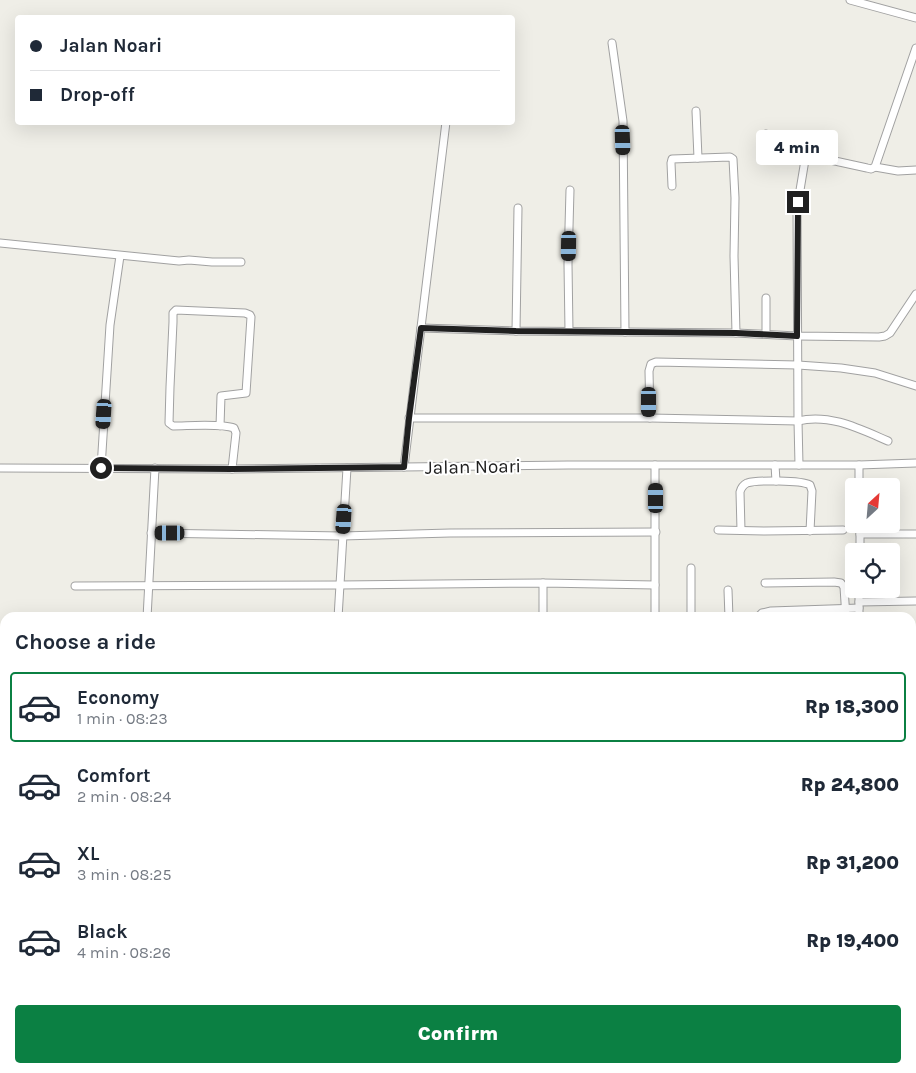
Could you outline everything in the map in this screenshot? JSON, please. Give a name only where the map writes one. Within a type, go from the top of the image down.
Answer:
[{"type":"street","points":[[850,0],[916,18]]},
{"type":"street","points":[[612,43],[623,121],[625,332]]},
{"type":"street","points":[[875,167],[916,48]]},
{"type":"street","points":[[696,110],[698,158]]},
{"type":"street","points":[[404,467],[446,125]]},
{"type":"street","points":[[766,134],[769,155],[771,156],[805,160],[812,156],[867,168],[875,167],[898,171],[916,170]]},
{"type":"street","points":[[672,186],[672,159],[733,158],[736,333]]},
{"type":"street","points":[[799,465],[797,208],[805,160]]},
{"type":"street","points":[[569,331],[570,190]]},
{"type":"street","points":[[516,331],[518,208]]},
{"type":"street","points":[[0,243],[179,261],[241,262]]},
{"type":"street","points":[[101,468],[110,325],[120,256]]},
{"type":"street","points":[[421,328],[736,333],[797,336],[885,336],[889,335],[892,331],[916,294]]},
{"type":"street","points":[[766,298],[766,334]]},
{"type":"street","points":[[220,426],[221,396],[246,393],[251,317],[248,314],[176,310],[172,322],[169,423],[173,426],[220,426],[235,429],[232,469]]},
{"type":"street","points":[[650,418],[649,371],[652,363],[798,365],[841,368],[875,373],[916,386]]},
{"type":"street","points":[[409,418],[650,418],[798,422],[813,419],[845,423],[888,442]]},
{"type":"street","name":"Jalan Noari","points":[[0,468],[232,469],[916,463]]},
{"type":"street","points":[[655,465],[655,612]]},
{"type":"street","points":[[775,465],[776,481]]},
{"type":"street","points":[[858,465],[859,478]]},
{"type":"street","points":[[147,612],[155,468]]},
{"type":"street","points":[[338,612],[347,468]]},
{"type":"street","points":[[741,530],[740,492],[742,487],[747,484],[776,481],[810,485],[812,491],[810,531]]},
{"type":"street","points":[[718,530],[843,530]]},
{"type":"street","points":[[151,533],[342,536],[450,533],[656,532]]},
{"type":"street","points":[[860,543],[860,534],[916,534]]},
{"type":"street","points":[[691,568],[691,612]]},
{"type":"street","points":[[75,586],[543,583],[655,585]]},
{"type":"street","points":[[543,583],[543,612]]},
{"type":"street","points":[[765,583],[841,583],[844,588],[845,612]]},
{"type":"street","points":[[728,590],[729,612]]},
{"type":"street","points":[[859,598],[859,612]]},
{"type":"street","points":[[766,612],[916,602]]},
{"type":"route","points":[[101,468],[404,467],[421,328],[736,333],[797,336],[798,202]]}]
